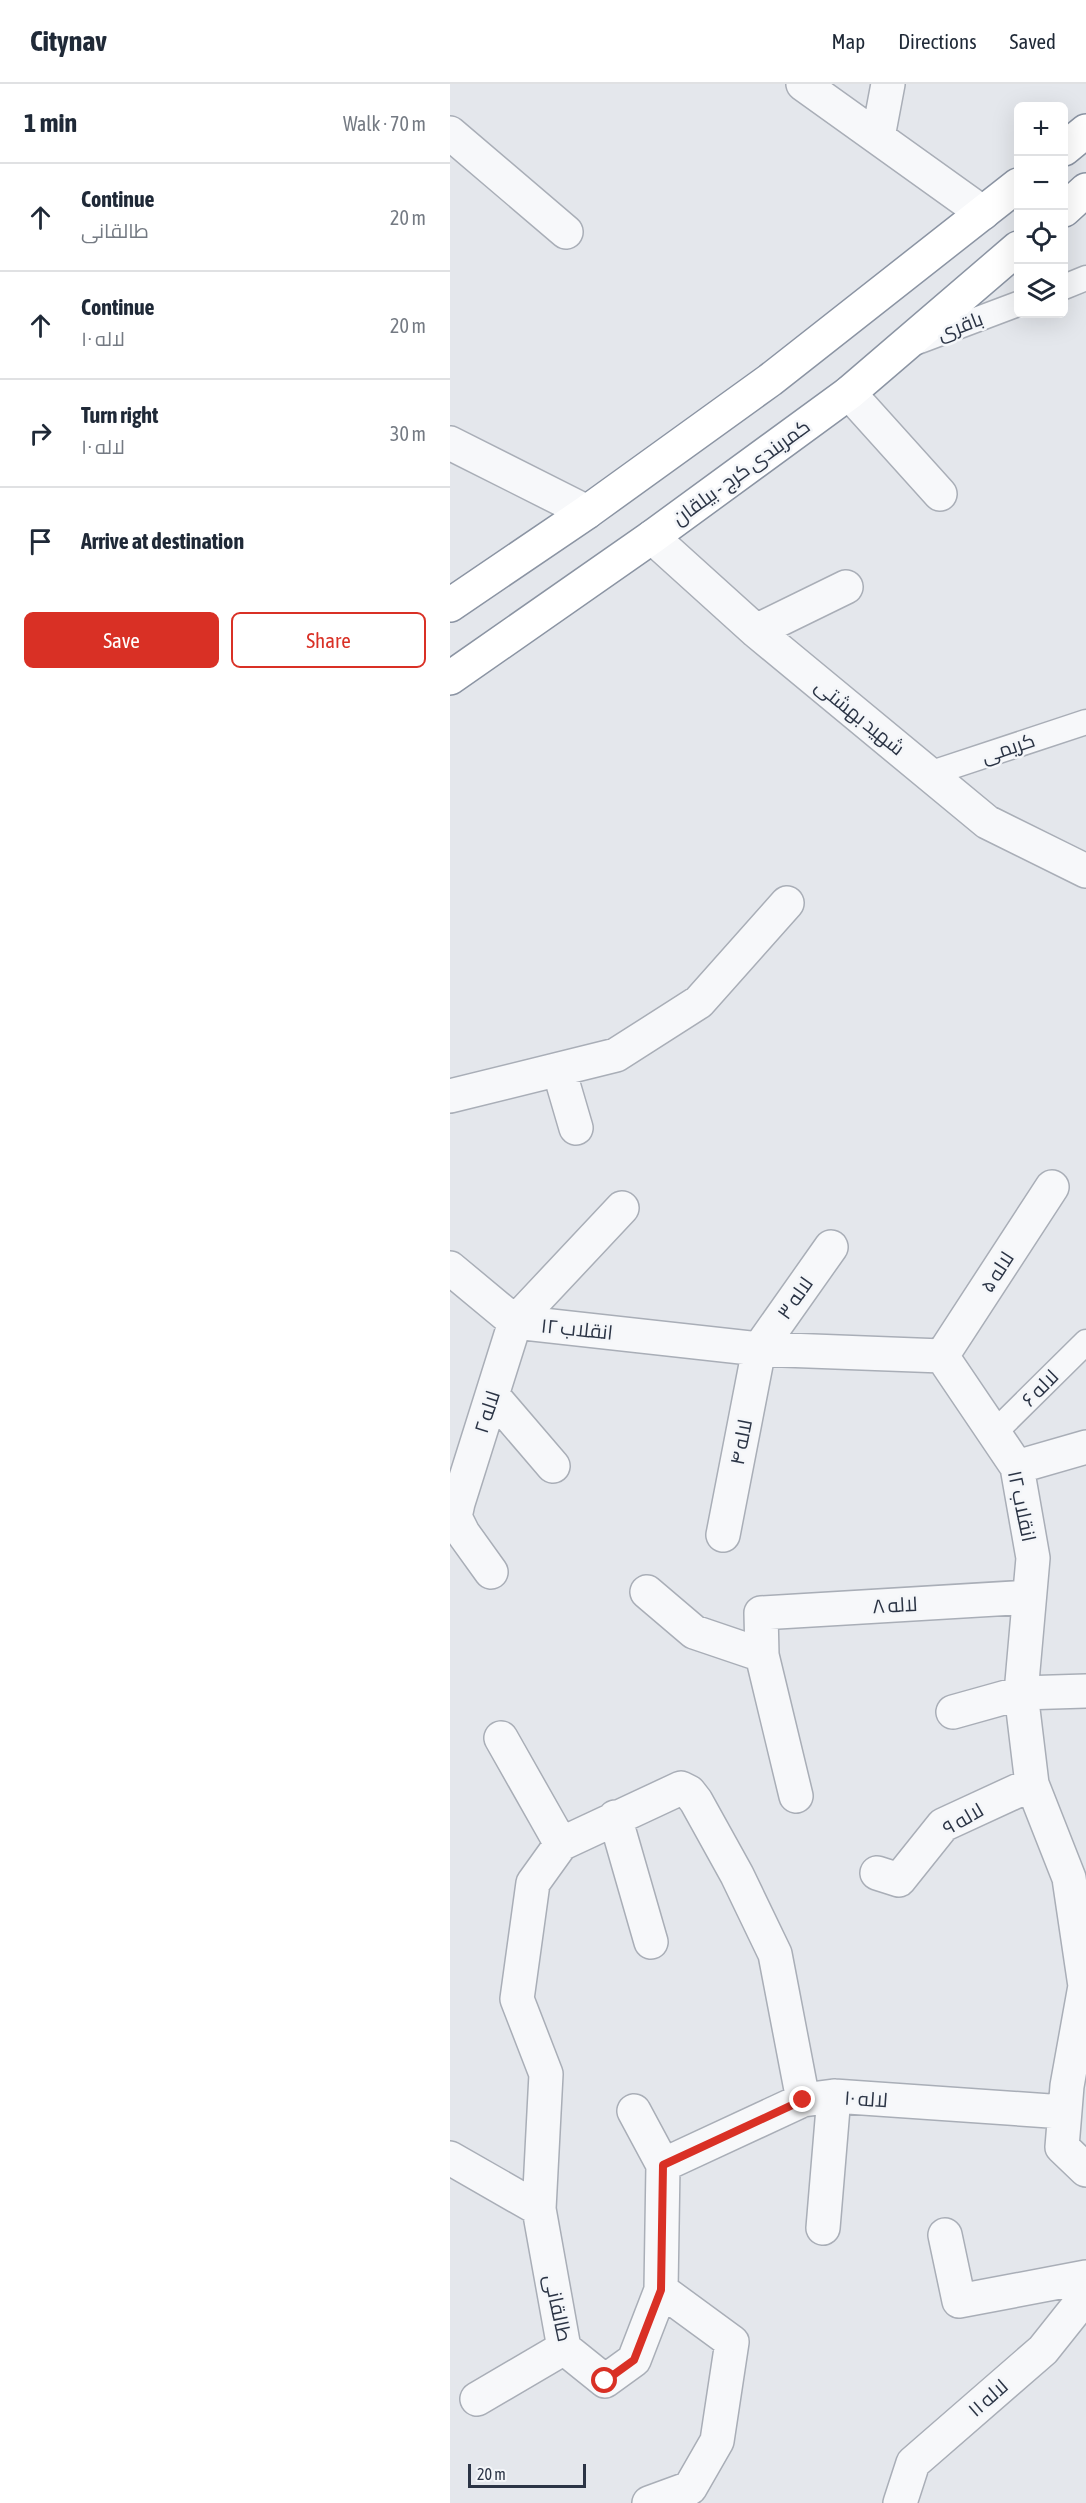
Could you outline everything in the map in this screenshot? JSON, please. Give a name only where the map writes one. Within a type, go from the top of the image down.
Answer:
[{"type":"highway","points":[[1068,146],[1086,131]]},
{"type":"highway","points":[[450,605],[587,512],[798,358],[1014,188]]},
{"type":"highway","points":[[1068,206],[1086,190]]},
{"type":"highway","name":"کمربندی کرج - بیلقان","points":[[450,678],[652,537],[849,393],[1014,251]]},
{"type":"street","points":[[803,84],[983,213]]},
{"type":"street","points":[[878,137],[888,84]]},
{"type":"street","points":[[450,133],[566,232]]},
{"type":"street","points":[[849,393],[940,494]]},
{"type":"street","points":[[450,443],[587,512]]},
{"type":"street","name":"شهید بهشتی","points":[[652,537],[756,631],[987,822],[1086,871]]},
{"type":"street","points":[[756,631],[846,587]]},
{"type":"street","points":[[450,1096],[616,1055],[699,1002],[787,903]]},
{"type":"street","points":[[559,1070],[576,1128]]},
{"type":"street","name":"لاله ۵","points":[[942,1356],[1052,1187]]},
{"type":"street","points":[[515,1322],[622,1208]]},
{"type":"street","name":"لاله ۳","points":[[759,1349],[831,1247]]},
{"type":"street","name":"انقلاب ۱۲","points":[[450,1268],[515,1322],[759,1349],[942,1356],[1017,1467],[1033,1558],[1021,1693],[1032,1784],[1069,1878],[1085,1986],[1066,2086],[1062,2146],[1086,2170]]},
{"type":"street","name":"لاله ۲","points":[[491,1572],[463,1533],[456,1517],[458,1503],[515,1322]]},
{"type":"street","name":"لاله ۴","points":[[723,1535],[759,1349]]},
{"type":"street","points":[[493,1396],[553,1466]]},
{"type":"street","points":[[1017,1467],[1086,1447]]},
{"type":"street","points":[[647,1592],[694,1632],[762,1655],[796,1796]]},
{"type":"street","name":"لاله ۸","points":[[762,1655],[761,1613],[1029,1597]]},
{"type":"street","points":[[953,1712],[1021,1693],[1086,1691]]},
{"type":"street","points":[[501,1738],[561,1844],[681,1788],[689,1792],[696,1801],[775,1954],[819,2098],[823,2228]]},
{"type":"street","name":"لاله ۹","points":[[877,1873],[899,1880],[944,1825],[1032,1784]]},
{"type":"street","points":[[615,1817],[651,1942]]},
{"type":"street","name":"طالقانی","points":[[561,1844],[533,1883],[517,1999],[546,2074],[539,2209],[564,2348],[605,2381],[634,2360],[661,2290]]},
{"type":"street","name":"لاله ۱۰","points":[[663,2165],[819,2098],[1064,2112]]},
{"type":"street","points":[[634,2111],[663,2165],[661,2290],[732,2342],[717,2441],[690,2488],[648,2503]]},
{"type":"street","points":[[450,2158],[539,2209]]},
{"type":"street","points":[[945,2235],[959,2301],[1086,2277]]},
{"type":"street","name":"لاله ۱۱","points":[[900,2503],[913,2463],[1043,2350],[1086,2296]]},
{"type":"street","points":[[477,2399],[564,2348]]},
{"type":"lane","points":[[1068,285],[1086,278]]},
{"type":"lane","name":"باقری","points":[[902,348],[1014,306]]},
{"type":"lane","name":"کریمی","points":[[930,774],[1086,722]]},
{"type":"lane","name":"لاله ۶","points":[[994,1433],[1086,1342]]},
{"type":"route","points":[[605,2381],[634,2360],[661,2290],[663,2165],[803,2100]]}]
